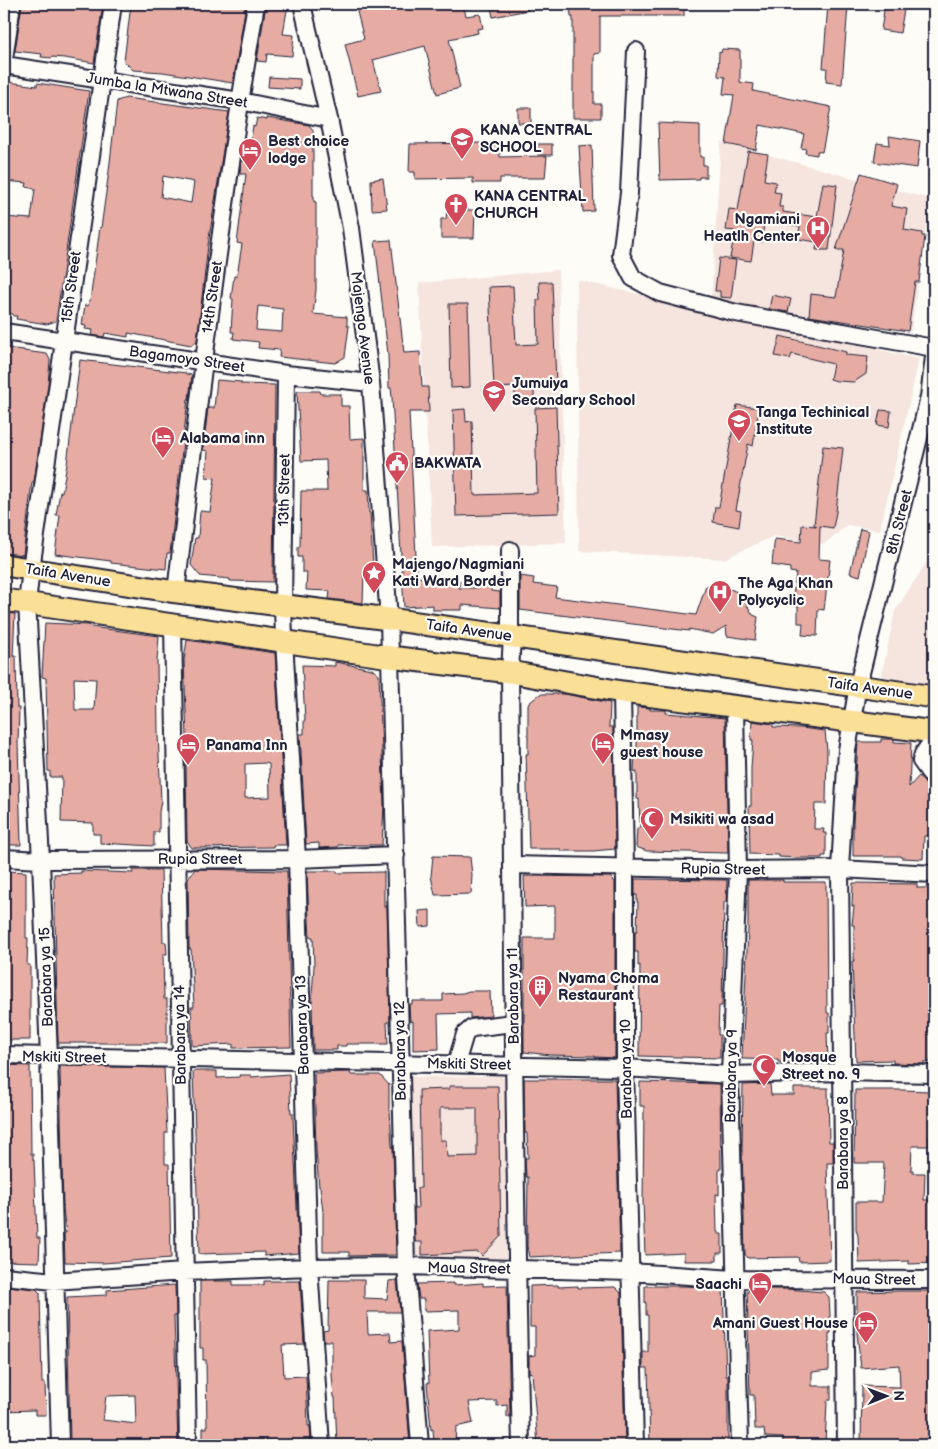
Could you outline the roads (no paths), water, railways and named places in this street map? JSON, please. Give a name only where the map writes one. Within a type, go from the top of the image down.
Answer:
[{"type":"main road","name":"Taifa Avenue","points":[[4,565],[176,592],[389,619],[934,697]]},
{"type":"main road","points":[[4,600],[390,657],[510,672],[622,692],[934,732]]},
{"type":"street","points":[[4,59],[12,4]]},
{"type":"street","name":"15th Street","points":[[31,570],[113,4]]},
{"type":"street","name":"14th Street","points":[[176,592],[203,362],[240,101],[256,4]]},
{"type":"street","name":"Majengo Avenue","points":[[302,4],[329,119],[351,228],[371,383],[389,619],[390,657]]},
{"type":"street","points":[[636,51],[629,193],[621,255],[633,278],[660,293],[736,313],[934,348]]},
{"type":"street","name":"Jumba la Mtwana Street","points":[[4,65],[240,101],[329,119]]},
{"type":"street","name":"Bagamoyo Street","points":[[4,332],[286,374],[371,383]]},
{"type":"street","name":"8th Street","points":[[851,721],[858,685],[931,407],[934,357]]},
{"type":"street","name":"13th Street","points":[[283,606],[286,374]]},
{"type":"street","name":"Barabara ya 11","points":[[510,550],[513,1023],[522,1445]]},
{"type":"street","name":"Barabara ya 15","points":[[31,570],[28,603],[42,860],[60,1445]]},
{"type":"street","name":"Barabara ya 13","points":[[283,606],[297,859],[309,1267],[321,1445]]},
{"type":"street","name":"Barabara ya 14","points":[[173,624],[188,1445]]},
{"type":"street","name":"Barabara ya 12","points":[[390,657],[406,1266],[420,1445]]},
{"type":"street","name":"Barabara ya 10","points":[[622,692],[626,868],[625,1068],[635,1445]]},
{"type":"street","name":"Barabara ya 9","points":[[735,706],[738,870],[730,1075],[734,1279],[740,1445]]},
{"type":"street","name":"Barabara ya 8","points":[[846,1445],[840,870],[847,750],[851,721]]},
{"type":"street","points":[[934,738],[921,760],[934,779]]},
{"type":"street","name":"Rupia Street","points":[[4,858],[42,860],[177,860],[297,859],[396,855]]},
{"type":"street","name":"Rupia Street","points":[[512,865],[738,870],[840,870],[934,874]]},
{"type":"street","points":[[456,1064],[464,1034],[472,1028],[513,1023]]},
{"type":"street","name":"Mskiti Street","points":[[4,1055],[625,1068],[730,1075],[842,1072],[934,1074]]},
{"type":"street","name":"Maua Street","points":[[4,1276],[54,1281],[184,1272],[309,1267],[406,1266],[630,1272],[734,1279],[844,1278],[934,1280]]},
{"type":"place","name":"KANA CENTRAL SCHOOL","points":[[462,160]]},
{"type":"place","name":"Best choice lodge","points":[[250,171]]},
{"type":"place","name":"KANA CENTRAL CHURCH","points":[[456,226]]},
{"type":"place","name":"Ngamiani Heatlh Center","points":[[818,249]]},
{"type":"place","name":"Jumuiya Secondary School","points":[[494,413]]},
{"type":"place","name":"Tanga Techinical Institute","points":[[739,442]]},
{"type":"place","name":"Alabama inn","points":[[163,459]]},
{"type":"place","name":"BAKWATA","points":[[397,484]]},
{"type":"place","name":"Majengo/Nagmiani Kati Ward Border","points":[[374,594]]},
{"type":"place","name":"The Aga Khan Polycyclic","points":[[720,613]]},
{"type":"place","name":"Mmasy guest house","points":[[603,765]]},
{"type":"place","name":"Panama Inn","points":[[188,766]]},
{"type":"place","name":"Msikiti wa asad","points":[[652,840]]},
{"type":"place","name":"Nyama Choma Restaurant","points":[[540,1008]]},
{"type":"place","name":"Mosque Street no. 9","points":[[764,1087]]},
{"type":"place","name":"Saachi","points":[[760,1305]]},
{"type":"place","name":"Amani Guest House","points":[[866,1344]]}]
